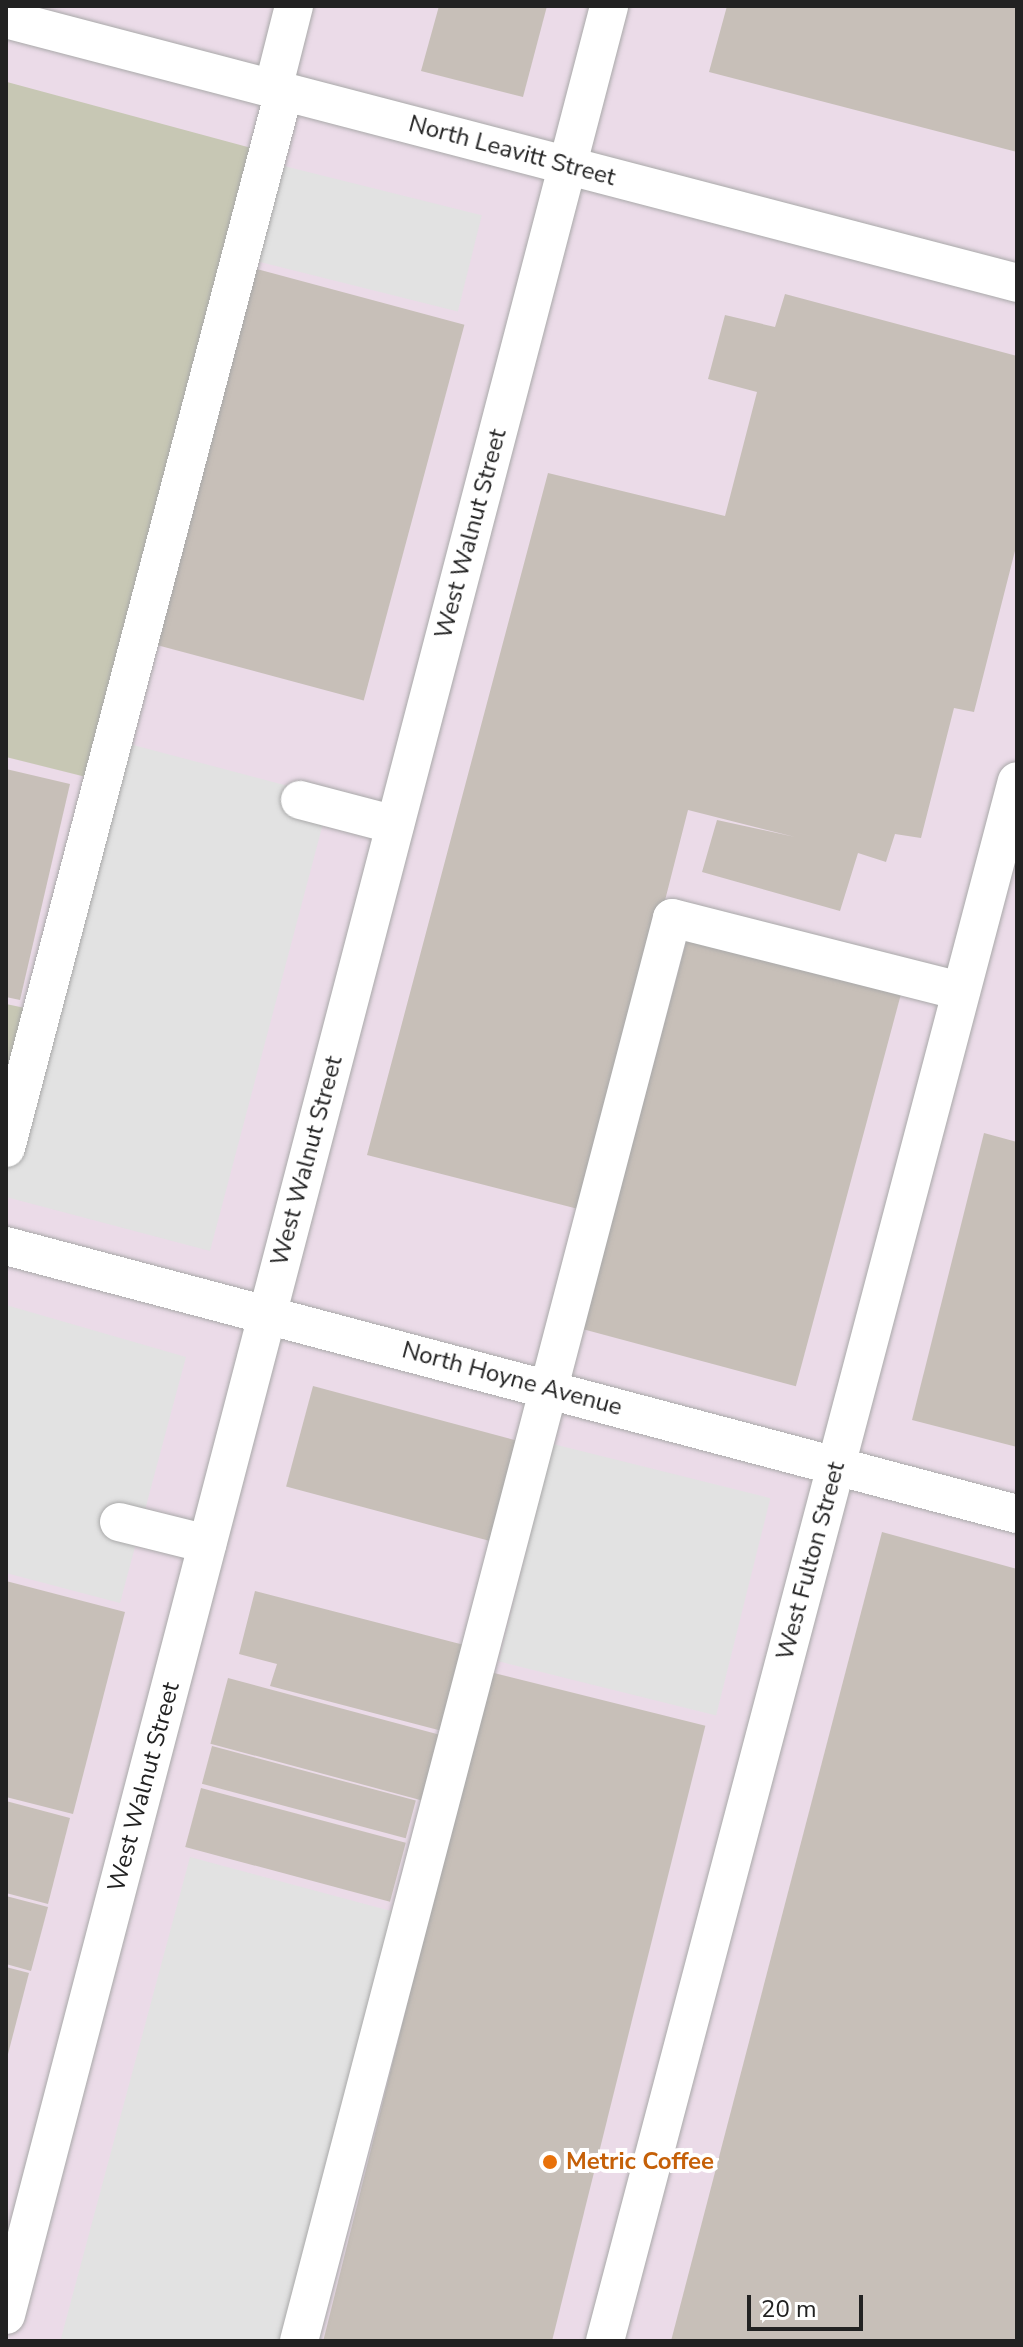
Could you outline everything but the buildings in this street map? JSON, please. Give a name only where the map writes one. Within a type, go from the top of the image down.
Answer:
[{"type":"street","points":[[6,1148],[278,90],[294,6]]},
{"type":"street","name":"West Walnut Street","points":[[6,2315],[21,2199],[207,1544],[609,6]]},
{"type":"street","name":"North Leavitt Street","points":[[6,19],[1017,283]]},
{"type":"street","name":"West Fulton Street","points":[[605,2341],[1017,781]]},
{"type":"street","points":[[300,800],[395,825]]},
{"type":"street","points":[[299,2341],[672,918],[961,991]]},
{"type":"street","name":"North Hoyne Avenue","points":[[6,1246],[1017,1514]]},
{"type":"street","points":[[119,1522],[207,1544]]},
{"type":"shaded area","points":[[6,6],[1017,6],[1017,2341],[6,2341]]},
{"type":"shaded area","points":[[7,82],[255,149],[86,777],[6,757]]},
{"type":"shaded area","points":[[280,165],[482,215],[458,311],[256,261]]},
{"type":"shaded area","points":[[118,741],[330,797],[210,1251],[6,1197],[6,1166]]},
{"type":"shaded area","points":[[6,1004],[25,1008],[6,1084]]},
{"type":"shaded area","points":[[6,1305],[186,1357],[120,1603],[6,1573]]},
{"type":"shaded area","points":[[553,1444],[770,1498],[716,1716],[499,1661]]},
{"type":"shaded area","points":[[190,1857],[396,1912],[281,2341],[61,2340]]},
{"type":"place","name":"Metric Coffee","points":[[550,2162]]}]
